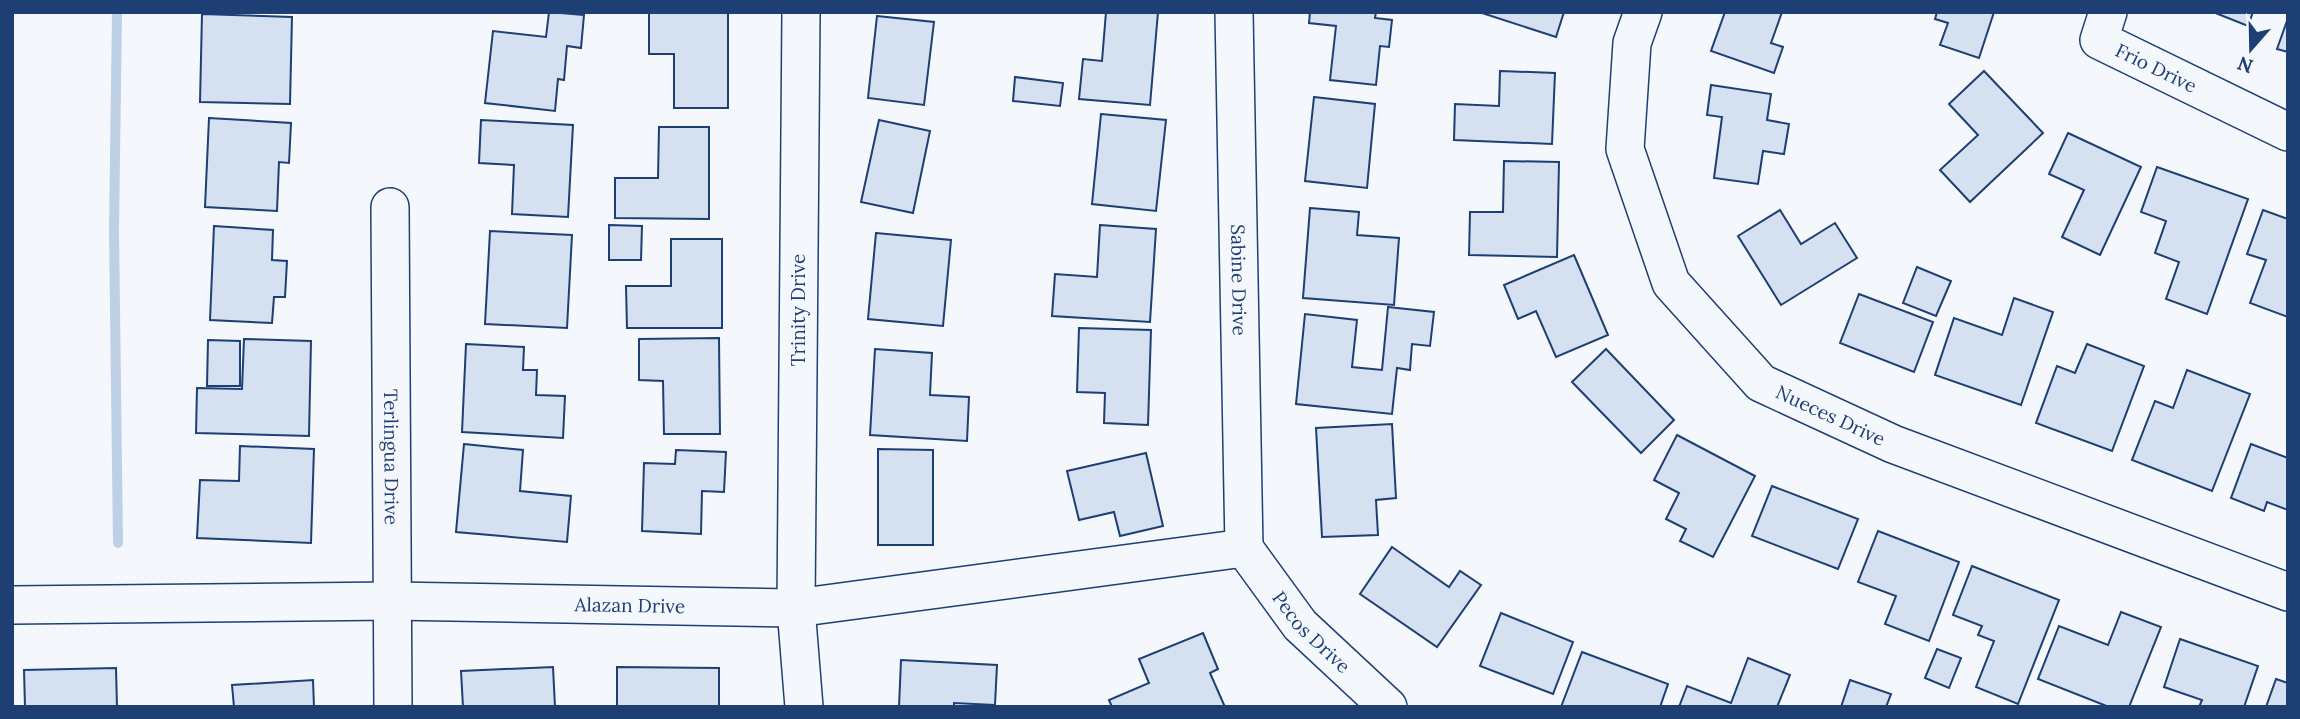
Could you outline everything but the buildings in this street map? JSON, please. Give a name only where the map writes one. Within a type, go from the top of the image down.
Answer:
[{"type":"street","name":"Trinity Drive","points":[[801,12],[796,608],[804,707]]},
{"type":"street","name":"Sabine Drive","points":[[1234,12],[1244,548]]},
{"type":"street","name":"Nueces Drive","points":[[1643,12],[1632,43],[1625,149],[1671,283],[1761,383],[1893,444],[2288,592]]},
{"type":"street","name":"Frio Drive","points":[[2104,26],[2288,132]]},
{"type":"street","name":"Terlingua Drive","points":[[390,207],[393,707]]},
{"type":"street","name":"Alazan Drive","points":[[12,605],[392,601],[796,608],[1244,548]]},
{"type":"street","name":"Pecos Drive","points":[[1244,548],[1300,625],[1388,707]]},
{"type":"waterway","points":[[117,12],[114,230],[118,543]]}]
